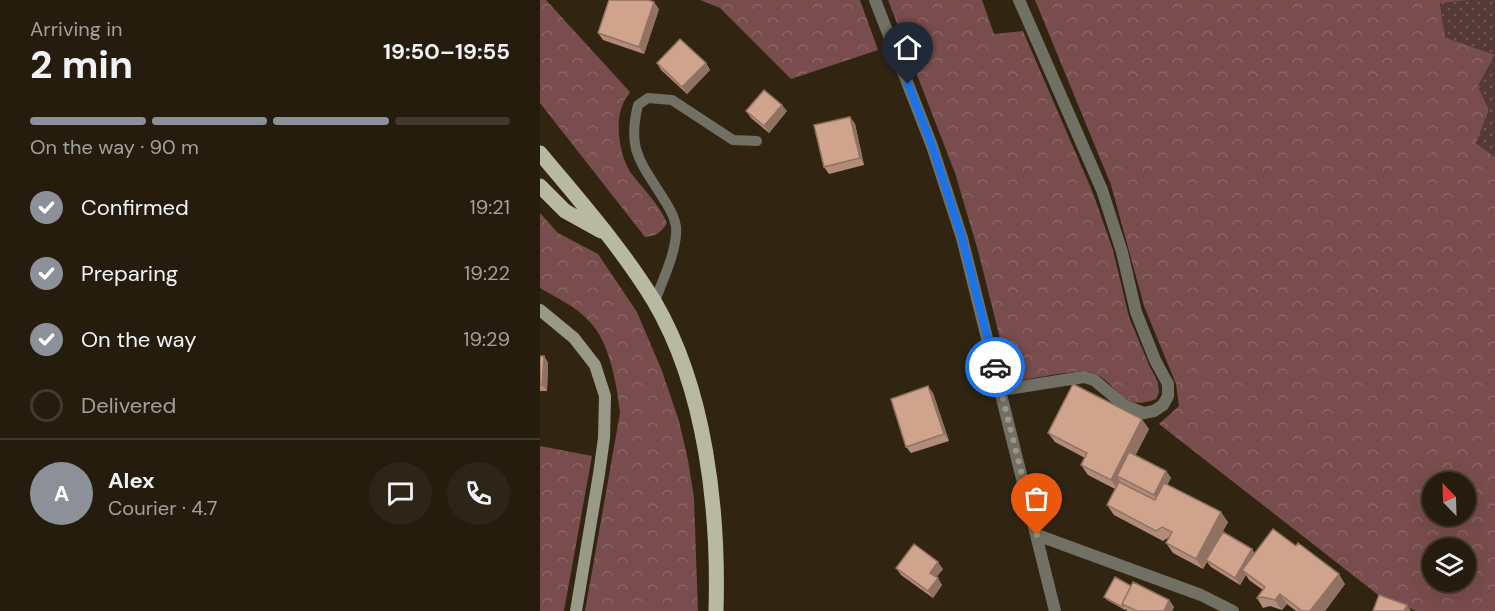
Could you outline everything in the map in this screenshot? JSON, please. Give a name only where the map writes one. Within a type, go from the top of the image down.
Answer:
[{"type":"main road","points":[[543,156],[609,235],[654,303],[677,350],[704,439],[715,539],[716,611]]},
{"type":"main road","points":[[540,186],[565,211],[609,235]]},
{"type":"main road","points":[[540,310],[574,338],[595,364],[604,396],[604,438],[576,611]]},
{"type":"street","points":[[875,0],[932,146],[956,218],[1055,611]]},
{"type":"street","points":[[1001,390],[1084,377],[1094,380],[1124,405],[1144,413],[1154,411],[1163,405],[1168,396],[1168,384],[1155,360],[1136,312],[1122,252],[1102,190],[1018,0]]},
{"type":"street","points":[[1037,535],[1201,596],[1233,611]]},
{"type":"lane","points":[[654,303],[676,240],[676,226],[671,210],[640,162],[633,140],[633,124],[638,105],[648,98],[672,100],[734,140],[757,141]]},
{"type":"shaded area","points":[[1495,0],[1495,55],[1445,37],[1440,2]]},
{"type":"shaded area","points":[[1495,56],[1495,157],[1476,143],[1489,110],[1478,86]]},
{"type":"green space","points":[[540,0],[546,0],[630,92],[620,111],[621,149],[631,173],[655,203],[667,223],[655,235],[645,237],[540,103]]},
{"type":"green space","points":[[700,0],[860,0],[878,50],[791,79],[720,8]]},
{"type":"green space","points":[[888,0],[982,0],[994,34],[1023,31],[1093,193],[1113,250],[1129,317],[1158,382],[1159,392],[1156,399],[1134,402],[1126,399],[1099,376],[1083,371],[1011,382],[978,251],[955,173]]},
{"type":"green space","points":[[1035,0],[1469,0],[1440,3],[1445,37],[1495,55],[1478,86],[1489,110],[1476,143],[1495,157],[1495,611],[1416,611],[1377,594],[1159,424],[1179,406],[1176,384],[1144,306],[1111,185]]},
{"type":"green space","points":[[540,213],[558,233],[598,254],[637,312],[662,371],[679,421],[694,498],[698,611],[585,611],[620,413],[611,365],[597,331],[579,312],[540,288]]},
{"type":"green space","points":[[540,446],[592,456],[564,611],[540,611]]},
{"type":"building","points":[[609,0],[654,2],[639,47],[598,33]]},
{"type":"building","points":[[680,39],[706,63],[682,87],[657,63]]},
{"type":"building","points":[[764,90],[782,105],[764,126],[746,111]]},
{"type":"building","points":[[850,117],[860,158],[824,167],[814,125]]},
{"type":"building","points":[[540,356],[544,356],[542,385],[540,385]]},
{"type":"building","points":[[1073,384],[1142,419],[1111,480],[1081,465],[1087,453],[1048,433]]},
{"type":"building","points":[[928,386],[944,434],[906,447],[891,399]]},
{"type":"building","points":[[1129,452],[1166,471],[1154,495],[1117,476]]},
{"type":"building","points":[[1119,482],[1155,500],[1164,483],[1221,512],[1196,559],[1166,543],[1172,532],[1162,527],[1156,531],[1107,505]]},
{"type":"building","points":[[1273,529],[1296,546],[1298,543],[1339,574],[1310,611],[1302,611],[1280,594],[1275,600],[1257,598],[1265,587],[1242,570]]},
{"type":"building","points":[[1223,532],[1252,549],[1235,578],[1206,560]]},
{"type":"building","points":[[914,544],[938,562],[930,573],[938,578],[928,591],[896,568]]},
{"type":"building","points":[[1115,577],[1131,586],[1122,607],[1104,597]]},
{"type":"building","points":[[1133,582],[1169,600],[1164,611],[1137,611],[1122,604]]},
{"type":"building","points":[[1379,595],[1407,605],[1404,611],[1373,611]]},
{"type":"way so far","points":[[995,367],[1037,535]]},
{"type":"route","points":[[908,84],[932,146],[962,238],[995,367]]}]
